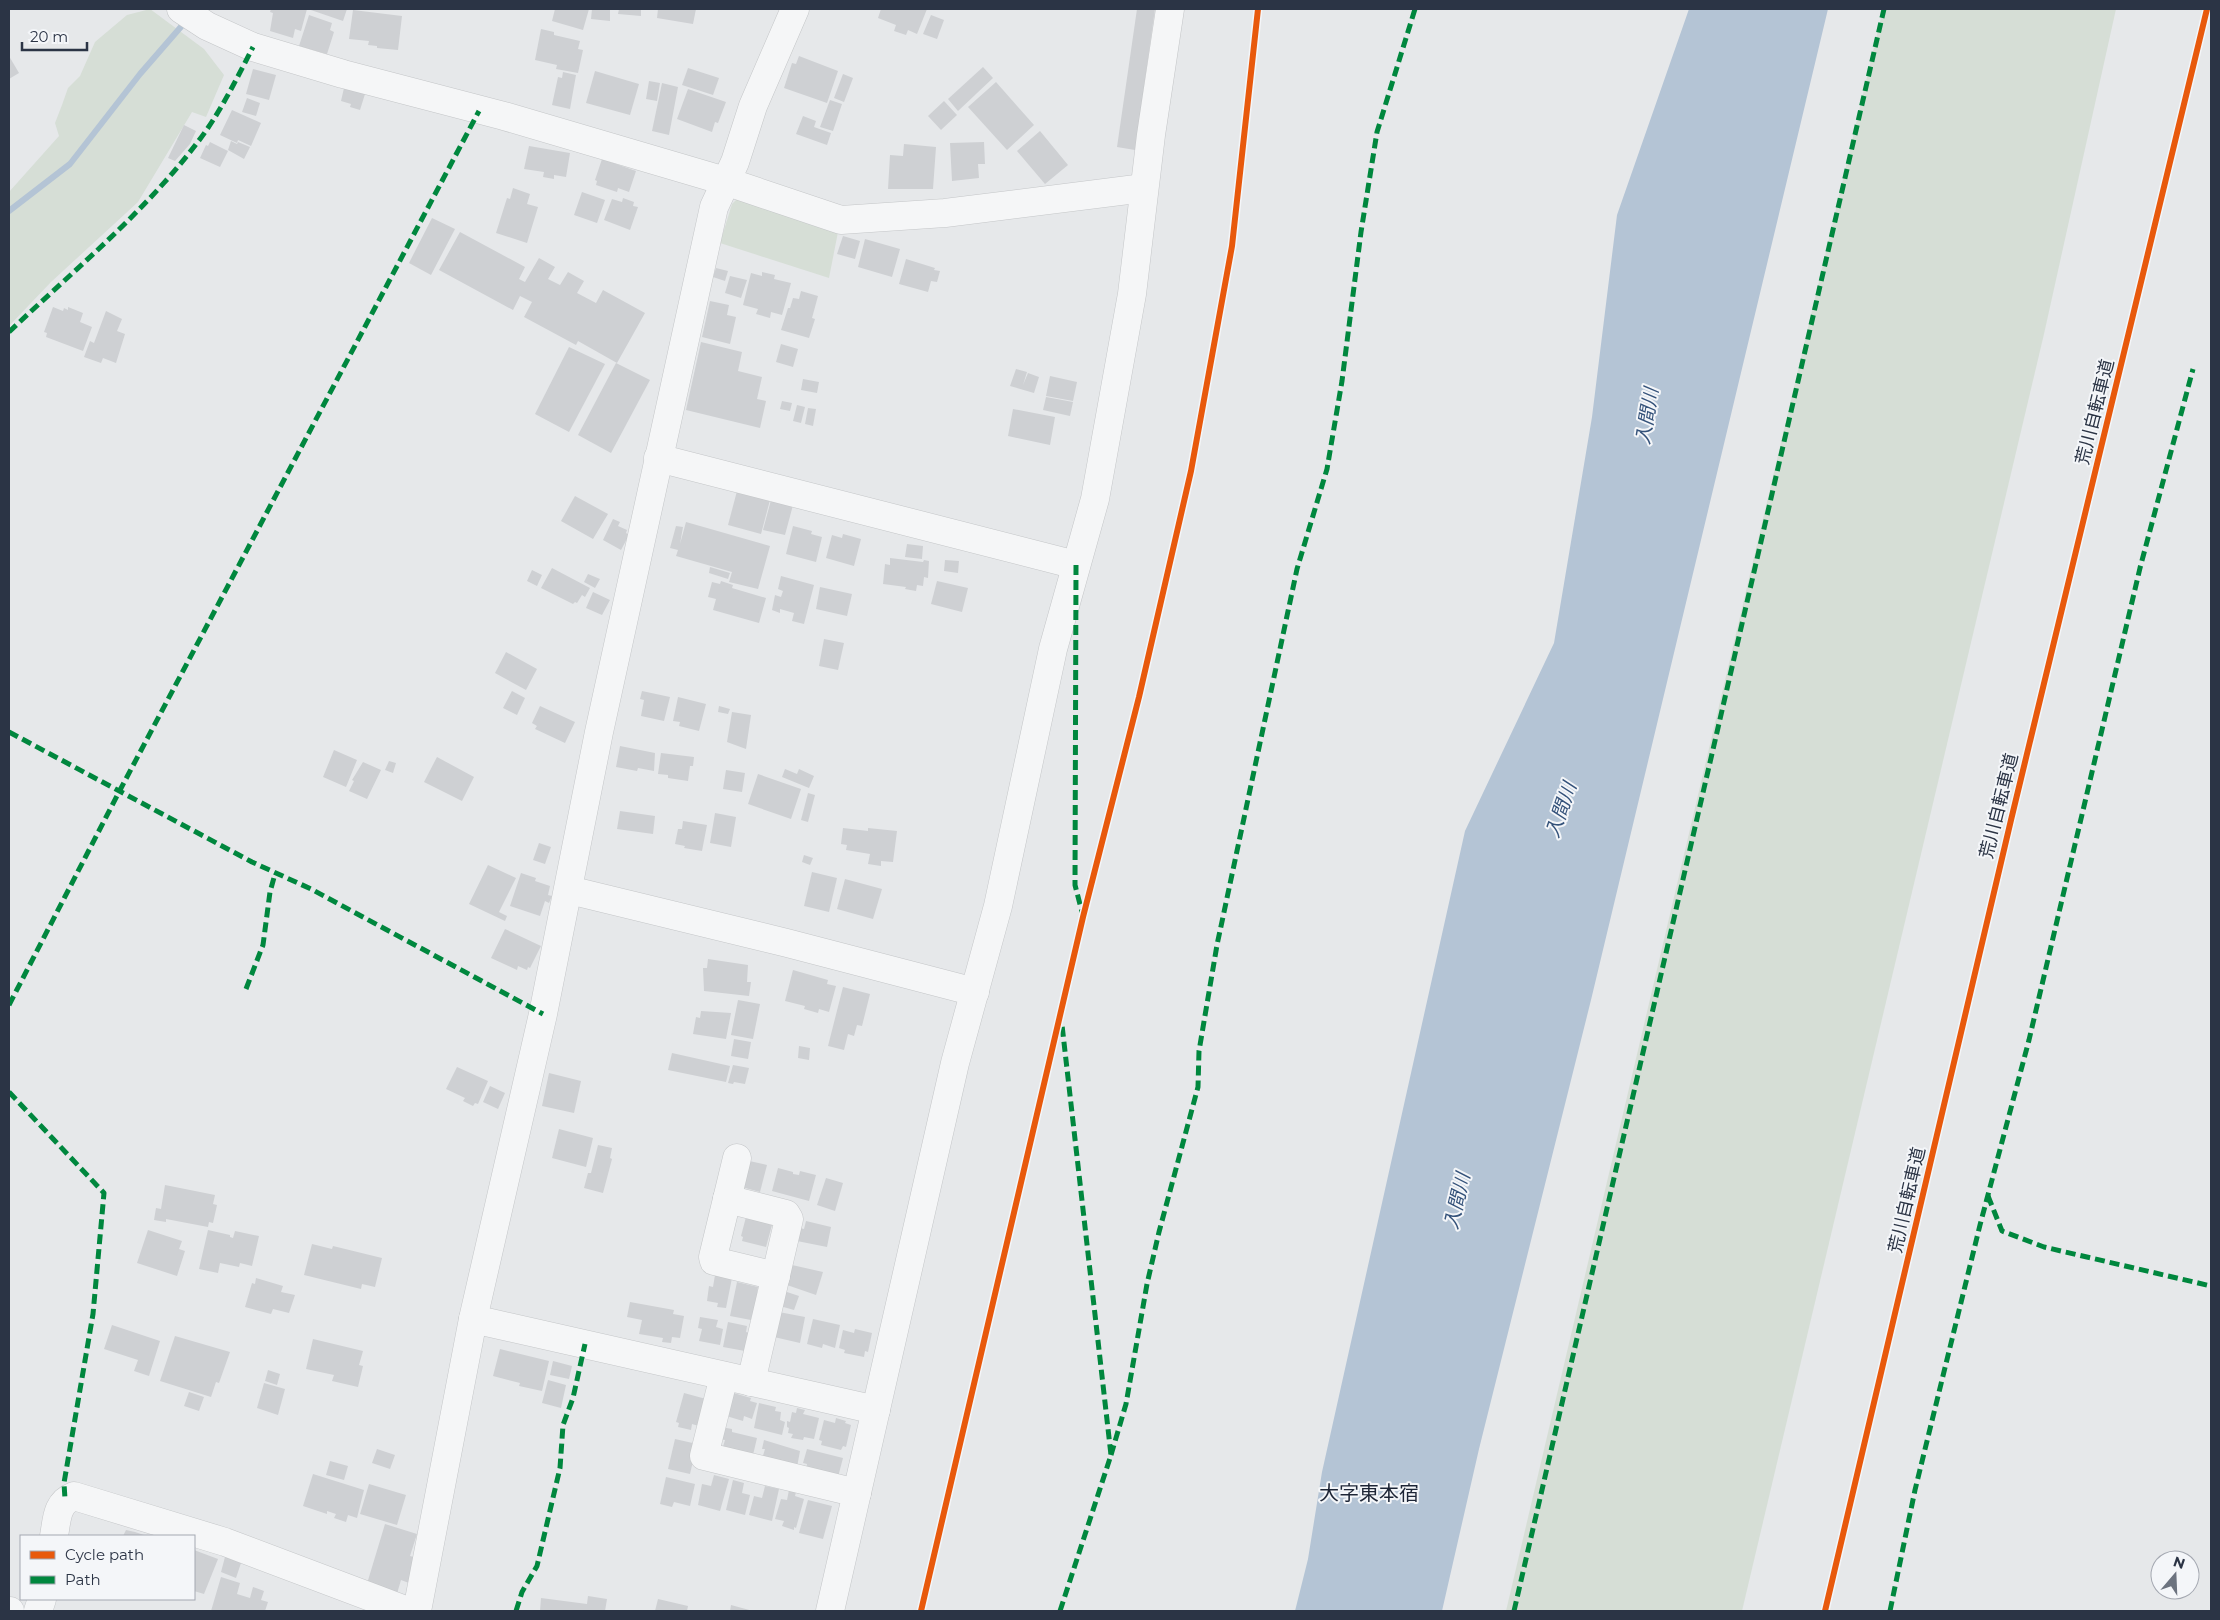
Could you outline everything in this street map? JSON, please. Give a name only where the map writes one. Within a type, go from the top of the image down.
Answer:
[{"type":"street","points":[[182,9],[207,26],[253,47],[343,74],[504,116],[725,181],[841,220],[945,213],[1144,188]]},
{"type":"street","points":[[417,1611],[474,1319],[569,890],[578,831],[714,207],[734,162],[753,106],[795,9]]},
{"type":"street","points":[[830,1611],[955,1063],[998,906],[1053,649],[1094,499],[1132,294],[1144,188],[1170,9]]},
{"type":"street","points":[[658,458],[1076,565]]},
{"type":"street","points":[[569,890],[787,943],[975,992]]},
{"type":"street","points":[[737,1158],[713,1257],[714,1261],[776,1276]]},
{"type":"street","points":[[727,1199],[786,1214],[789,1218],[751,1382]]},
{"type":"street","points":[[474,1319],[876,1410]]},
{"type":"street","points":[[724,1376],[704,1456],[857,1493]]},
{"type":"street","points":[[54,1535],[60,1505],[66,1499],[74,1496],[225,1542],[408,1611]]},
{"type":"shaded area","points":[[150,9],[204,49],[224,75],[206,117],[192,112],[138,202],[51,282],[9,326],[9,192],[59,136],[55,123],[68,88],[80,76],[95,42],[127,15]]},
{"type":"shaded area","points":[[1883,9],[2116,9],[2044,334],[1742,1611],[1506,1611]]},
{"type":"shaded area","points":[[737,199],[838,232],[829,278],[720,243],[732,204]]},
{"type":"water","name":"入間川","points":[[1689,9],[1828,9],[1591,1000],[1479,1449],[1442,1611],[1295,1611],[1308,1559],[1322,1472],[1465,831],[1554,643],[1592,417],[1617,215]]},
{"type":"building","points":[[271,9],[307,9],[301,31],[295,29],[293,38],[270,31],[273,13],[270,12]]},
{"type":"building","points":[[308,9],[347,9],[343,21]]},
{"type":"building","points":[[555,9],[589,9],[583,30],[552,21]]},
{"type":"building","points":[[592,9],[610,9],[610,21],[591,19]]},
{"type":"building","points":[[619,9],[641,9],[641,16],[618,14]]},
{"type":"building","points":[[658,9],[696,9],[693,24],[657,18]]},
{"type":"building","points":[[881,9],[927,9],[917,34],[908,30],[906,35],[894,31],[896,25],[878,18]]},
{"type":"building","points":[[1137,9],[1155,9],[1135,150],[1117,147]]},
{"type":"building","points":[[353,10],[402,16],[398,50],[377,48],[377,46],[368,45],[369,41],[349,39]]},
{"type":"building","points":[[309,15],[332,23],[330,30],[334,32],[327,54],[299,46]]},
{"type":"building","points":[[931,15],[944,20],[937,39],[923,34]]},
{"type":"building","points":[[541,29],[554,32],[554,35],[580,41],[578,49],[583,50],[578,73],[556,69],[557,65],[535,60]]},
{"type":"building","points":[[9,56],[19,73],[9,79]]},
{"type":"building","points":[[799,56],[838,71],[827,103],[784,88],[792,63],[796,64]]},
{"type":"building","points":[[983,67],[993,78],[958,111],[948,99]]},
{"type":"building","points":[[688,68],[719,78],[713,95],[682,85]]},
{"type":"building","points":[[253,69],[276,75],[269,100],[246,94]]},
{"type":"building","points":[[595,71],[639,84],[630,115],[586,103]]},
{"type":"building","points":[[563,72],[576,75],[570,109],[552,105],[558,77],[562,78]]},
{"type":"building","points":[[843,74],[853,78],[844,102],[834,98]]},
{"type":"building","points":[[649,81],[660,83],[657,101],[646,99]]},
{"type":"building","points":[[996,82],[1034,125],[1007,150],[968,107]]},
{"type":"building","points":[[662,83],[678,87],[669,135],[652,131]]},
{"type":"building","points":[[344,88],[365,94],[360,110],[350,107],[351,104],[341,101]]},
{"type":"building","points":[[688,89],[726,102],[718,123],[715,122],[712,132],[677,119]]},
{"type":"building","points":[[247,98],[260,103],[256,116],[242,112]]},
{"type":"building","points":[[830,100],[842,104],[833,131],[820,127]]},
{"type":"building","points":[[944,101],[957,115],[941,130],[928,116]]},
{"type":"building","points":[[232,110],[261,123],[251,146],[238,140],[237,143],[220,135]]},
{"type":"building","points":[[803,116],[816,121],[814,127],[831,133],[827,145],[796,134]]},
{"type":"building","points":[[184,125],[196,131],[190,144],[175,161],[168,158]]},
{"type":"building","points":[[1040,131],[1068,165],[1045,184],[1017,151]]},
{"type":"building","points":[[231,141],[250,147],[244,159],[228,150]]},
{"type":"building","points":[[210,142],[228,151],[220,167],[200,158],[206,145],[208,146]]},
{"type":"building","points":[[984,142],[985,164],[978,164],[979,178],[952,181],[950,143]]},
{"type":"building","points":[[904,144],[936,147],[933,189],[888,189],[890,155],[903,156]]},
{"type":"building","points":[[529,146],[570,153],[566,177],[554,175],[554,179],[543,177],[544,172],[524,169]]},
{"type":"building","points":[[602,159],[636,171],[629,192],[618,188],[617,192],[596,185],[597,181],[595,180]]},
{"type":"building","points":[[513,188],[530,194],[527,204],[538,207],[527,243],[496,233],[507,198],[510,199]]},
{"type":"building","points":[[582,192],[605,200],[597,223],[574,215]]},
{"type":"building","points":[[623,198],[634,202],[633,206],[638,207],[630,230],[604,220],[612,199],[622,202]]},
{"type":"building","points":[[432,218],[455,229],[431,275],[409,263]]},
{"type":"building","points":[[460,232],[525,267],[519,279],[525,282],[539,258],[555,267],[548,279],[560,285],[568,272],[584,281],[577,293],[596,303],[603,290],[645,313],[617,363],[578,341],[576,345],[524,317],[532,302],[520,296],[513,310],[439,270]]},
{"type":"building","points":[[843,236],[860,241],[855,259],[837,254]]},
{"type":"building","points":[[865,239],[900,249],[892,277],[858,267]]},
{"type":"building","points":[[906,259],[940,271],[937,282],[931,281],[928,292],[899,284]]},
{"type":"building","points":[[716,268],[728,271],[725,281],[713,277]]},
{"type":"building","points":[[762,272],[775,275],[774,279],[791,283],[782,315],[771,312],[770,318],[756,314],[758,309],[743,305],[751,273],[762,276]]},
{"type":"building","points":[[730,276],[747,280],[741,298],[725,293]]},
{"type":"building","points":[[801,291],[818,296],[812,318],[815,319],[809,338],[781,330],[793,298],[799,299]]},
{"type":"building","points":[[710,301],[729,305],[727,315],[736,317],[730,344],[702,337]]},
{"type":"building","points":[[53,307],[63,311],[64,308],[68,310],[68,307],[83,313],[80,322],[92,327],[83,351],[46,337],[47,333],[44,332]]},
{"type":"building","points":[[106,311],[122,319],[117,331],[125,334],[116,363],[103,358],[101,363],[84,357],[90,341],[94,343]]},
{"type":"building","points":[[701,342],[742,352],[738,371],[762,377],[757,399],[766,401],[760,428],[686,410]]},
{"type":"building","points":[[781,344],[798,349],[793,367],[776,362]]},
{"type":"building","points":[[569,347],[605,364],[569,432],[535,414]]},
{"type":"building","points":[[616,363],[650,380],[611,453],[578,435]]},
{"type":"building","points":[[1016,369],[1027,372],[1023,385],[1028,373],[1039,377],[1034,393],[1010,386]]},
{"type":"building","points":[[1050,376],[1077,382],[1073,401],[1046,396]]},
{"type":"building","points":[[803,379],[819,382],[817,393],[801,390]]},
{"type":"building","points":[[1046,397],[1073,402],[1070,416],[1043,410]]},
{"type":"building","points":[[782,401],[792,403],[790,411],[780,409]]},
{"type":"building","points":[[797,405],[805,407],[801,423],[793,421]]},
{"type":"building","points":[[808,408],[816,409],[813,426],[805,424]]},
{"type":"building","points":[[1013,409],[1055,417],[1050,445],[1008,436]]},
{"type":"building","points":[[737,491],[770,500],[761,534],[728,525]]},
{"type":"building","points":[[575,496],[608,514],[593,539],[561,521]]},
{"type":"building","points":[[771,500],[793,505],[785,535],[763,530]]},
{"type":"building","points":[[613,519],[620,522],[618,526],[627,530],[626,533],[629,535],[621,550],[603,540]]},
{"type":"building","points":[[686,522],[770,546],[758,589],[729,582],[732,572],[676,556],[678,550],[670,548],[676,526],[683,527],[680,544]]},
{"type":"building","points":[[793,526],[812,531],[811,534],[822,537],[816,562],[786,554]]},
{"type":"building","points":[[843,534],[861,539],[854,566],[826,558],[832,535],[842,538]]},
{"type":"building","points":[[907,544],[923,546],[922,559],[905,557]]},
{"type":"building","points":[[890,558],[929,561],[928,578],[924,577],[923,586],[917,585],[916,591],[905,589],[906,587],[883,584],[885,564],[890,565]]},
{"type":"building","points":[[945,560],[959,561],[958,573],[944,571]]},
{"type":"building","points":[[710,567],[730,573],[728,579],[709,573]]},
{"type":"building","points":[[552,568],[590,588],[585,597],[582,595],[577,603],[573,604],[541,588]]},
{"type":"building","points":[[532,570],[542,575],[537,586],[527,581]]},
{"type":"building","points":[[588,574],[600,579],[595,588],[584,582]]},
{"type":"building","points":[[781,576],[814,585],[804,624],[792,621],[794,613],[780,609],[780,613],[772,610],[775,595],[781,597],[783,591],[778,589]]},
{"type":"building","points":[[721,581],[733,585],[732,588],[766,598],[759,623],[713,610],[716,599],[708,597],[712,582],[720,584]]},
{"type":"building","points":[[937,581],[968,588],[962,612],[931,604]]},
{"type":"building","points":[[820,587],[852,594],[847,616],[816,609]]},
{"type":"building","points":[[593,592],[610,600],[602,615],[586,608]]},
{"type":"building","points":[[824,639],[844,643],[838,670],[819,666]]},
{"type":"building","points":[[506,652],[537,669],[526,690],[495,673]]},
{"type":"building","points":[[512,691],[525,698],[517,715],[503,708]]},
{"type":"building","points":[[642,691],[670,697],[664,721],[641,716],[644,700],[640,699]]},
{"type":"building","points":[[678,697],[706,704],[699,731],[679,726],[680,722],[673,721]]},
{"type":"building","points":[[540,706],[575,722],[565,743],[535,729],[537,726],[532,723]]},
{"type":"building","points":[[719,706],[730,709],[728,714],[718,712]]},
{"type":"building","points":[[732,712],[751,715],[746,749],[727,742]]},
{"type":"building","points":[[620,746],[655,753],[654,771],[638,768],[637,771],[616,767]]},
{"type":"building","points":[[334,750],[357,760],[346,787],[323,777]]},
{"type":"building","points":[[661,753],[694,757],[693,766],[690,766],[688,781],[668,778],[668,775],[658,774]]},
{"type":"building","points":[[437,757],[474,777],[462,801],[424,782]]},
{"type":"building","points":[[389,761],[396,763],[393,773],[385,770]]},
{"type":"building","points":[[363,762],[381,770],[367,799],[349,791],[354,781],[352,780]]},
{"type":"building","points":[[785,769],[797,774],[799,769],[814,776],[809,788],[782,777]]},
{"type":"building","points":[[726,770],[745,773],[742,792],[723,789]]},
{"type":"building","points":[[758,774],[801,789],[791,819],[748,804]]},
{"type":"building","points":[[808,793],[815,795],[808,822],[801,820]]},
{"type":"building","points":[[620,811],[655,816],[653,834],[617,829]]},
{"type":"building","points":[[715,813],[736,817],[731,847],[710,843]]},
{"type":"building","points":[[683,821],[707,825],[702,851],[684,848],[685,846],[675,844],[678,829],[682,829]]},
{"type":"building","points":[[843,828],[868,831],[868,828],[897,831],[893,862],[881,861],[881,866],[868,864],[870,854],[846,850],[847,845],[841,844]]},
{"type":"building","points":[[539,843],[551,847],[545,864],[533,860]]},
{"type":"building","points":[[804,855],[813,858],[810,865],[802,862]]},
{"type":"building","points":[[488,865],[516,878],[499,912],[507,916],[505,921],[469,904]]},
{"type":"building","points":[[812,872],[837,878],[829,912],[804,906]]},
{"type":"building","points":[[521,873],[536,878],[535,881],[550,886],[548,895],[552,896],[549,903],[545,901],[540,916],[510,906]]},
{"type":"building","points":[[845,879],[882,889],[873,919],[837,909]]},
{"type":"building","points":[[505,929],[541,946],[530,968],[528,967],[527,970],[518,966],[517,970],[491,958]]},
{"type":"building","points":[[708,959],[748,965],[747,982],[751,982],[749,996],[704,991],[703,968],[707,968]]},
{"type":"building","points":[[793,970],[828,980],[827,984],[836,986],[829,1012],[819,1009],[818,1013],[804,1009],[805,1006],[785,1001]]},
{"type":"building","points":[[843,987],[870,994],[862,1026],[857,1025],[854,1036],[848,1034],[844,1050],[828,1046]]},
{"type":"building","points":[[738,1000],[760,1004],[753,1039],[731,1035]]},
{"type":"building","points":[[701,1011],[731,1013],[726,1039],[693,1034],[696,1017],[700,1018]]},
{"type":"building","points":[[734,1039],[751,1042],[748,1059],[731,1056]]},
{"type":"building","points":[[799,1046],[810,1048],[809,1060],[798,1058]]},
{"type":"building","points":[[672,1053],[730,1066],[726,1082],[668,1070]]},
{"type":"building","points":[[733,1065],[749,1068],[745,1084],[728,1083]]},
{"type":"building","points":[[457,1067],[488,1081],[478,1104],[475,1103],[473,1106],[463,1101],[465,1098],[446,1089]]},
{"type":"building","points":[[549,1073],[581,1081],[574,1113],[542,1106]]},
{"type":"building","points":[[490,1086],[505,1093],[498,1109],[483,1102]]},
{"type":"building","points":[[559,1129],[593,1138],[586,1167],[552,1158]]},
{"type":"building","points":[[598,1145],[612,1148],[610,1158],[612,1159],[603,1193],[584,1188],[588,1173],[591,1173]]},
{"type":"building","points":[[745,1160],[767,1165],[760,1192],[738,1186]]},
{"type":"building","points":[[778,1168],[793,1172],[793,1174],[799,1175],[800,1171],[816,1175],[809,1201],[772,1191]]},
{"type":"building","points":[[826,1178],[843,1183],[835,1211],[817,1205]]},
{"type":"building","points":[[165,1185],[215,1195],[213,1204],[217,1205],[213,1223],[209,1222],[208,1227],[166,1219],[166,1222],[154,1220],[156,1208],[161,1209]]},
{"type":"building","points":[[746,1217],[772,1225],[766,1247],[742,1241],[743,1237],[741,1236]]},
{"type":"building","points":[[806,1221],[831,1227],[827,1247],[797,1241],[800,1228],[804,1229]]},
{"type":"building","points":[[148,1230],[182,1241],[179,1249],[185,1251],[177,1276],[137,1263]]},
{"type":"building","points":[[208,1230],[230,1235],[233,1238],[235,1231],[259,1236],[252,1266],[240,1263],[239,1267],[220,1263],[218,1273],[199,1269]]},
{"type":"building","points":[[312,1244],[332,1249],[333,1246],[382,1258],[375,1287],[362,1284],[361,1289],[304,1275]]},
{"type":"building","points":[[792,1265],[823,1272],[816,1295],[787,1285]]},
{"type":"building","points":[[715,1275],[732,1278],[726,1308],[717,1307],[718,1303],[707,1301],[709,1286],[713,1287]]},
{"type":"building","points":[[256,1278],[283,1286],[281,1292],[295,1295],[289,1313],[273,1309],[271,1314],[245,1307],[252,1283],[255,1284]]},
{"type":"building","points":[[737,1282],[758,1287],[757,1293],[760,1294],[755,1316],[752,1315],[751,1320],[730,1316]]},
{"type":"building","points":[[784,1291],[799,1296],[794,1310],[780,1306]]},
{"type":"building","points":[[630,1302],[674,1310],[673,1314],[684,1316],[680,1338],[672,1337],[671,1343],[662,1342],[663,1338],[639,1334],[642,1320],[627,1317]]},
{"type":"building","points":[[779,1312],[805,1317],[800,1343],[774,1337]]},
{"type":"building","points":[[700,1317],[718,1320],[716,1327],[723,1329],[720,1345],[699,1341],[702,1329],[698,1328]]},
{"type":"building","points":[[813,1319],[840,1325],[835,1348],[823,1344],[822,1348],[807,1344]]},
{"type":"building","points":[[728,1322],[747,1326],[746,1332],[749,1333],[745,1351],[723,1347]]},
{"type":"building","points":[[112,1325],[160,1341],[149,1376],[134,1371],[138,1360],[104,1349]]},
{"type":"building","points":[[855,1329],[872,1333],[868,1352],[865,1351],[864,1357],[844,1353],[845,1350],[839,1348],[843,1330],[854,1333]]},
{"type":"building","points":[[175,1336],[230,1352],[219,1383],[216,1382],[211,1397],[160,1381]]},
{"type":"building","points":[[313,1339],[363,1351],[359,1365],[363,1366],[358,1387],[332,1381],[334,1375],[306,1369]]},
{"type":"building","points":[[500,1349],[549,1361],[542,1391],[519,1386],[520,1383],[493,1376]]},
{"type":"building","points":[[553,1361],[572,1366],[569,1379],[550,1375]]},
{"type":"building","points":[[268,1370],[280,1374],[277,1385],[265,1381]]},
{"type":"building","points":[[548,1380],[566,1385],[561,1408],[542,1403]]},
{"type":"building","points":[[264,1383],[285,1389],[278,1415],[257,1408]]},
{"type":"building","points":[[189,1392],[204,1397],[199,1411],[184,1406]]},
{"type":"building","points":[[730,1392],[751,1398],[750,1401],[757,1403],[752,1419],[744,1416],[743,1421],[723,1415]]},
{"type":"building","points":[[684,1393],[706,1399],[702,1427],[692,1424],[691,1430],[678,1427],[679,1423],[676,1422]]},
{"type":"building","points":[[759,1403],[776,1407],[775,1411],[781,1412],[780,1420],[785,1422],[782,1435],[754,1428]]},
{"type":"building","points":[[797,1408],[805,1410],[803,1414],[819,1418],[814,1439],[804,1437],[803,1440],[791,1438],[793,1434],[788,1433],[787,1421],[790,1422],[792,1412],[796,1413]]},
{"type":"building","points":[[836,1418],[846,1421],[845,1423],[851,1425],[846,1447],[843,1446],[841,1450],[821,1445],[822,1441],[819,1440],[824,1420],[835,1423]]},
{"type":"building","points":[[721,1427],[732,1429],[732,1432],[757,1438],[753,1455],[722,1450],[725,1440],[718,1439]]},
{"type":"building","points":[[675,1439],[697,1444],[690,1474],[668,1469]]},
{"type":"building","points":[[764,1440],[800,1451],[797,1467],[762,1459],[765,1449],[762,1449]]},
{"type":"building","points":[[377,1449],[395,1455],[390,1469],[372,1463]]},
{"type":"building","points":[[807,1449],[843,1458],[838,1477],[806,1469],[807,1464],[803,1463]]},
{"type":"building","points":[[330,1461],[348,1466],[344,1480],[326,1475]]},
{"type":"building","points":[[313,1474],[364,1490],[357,1518],[348,1515],[346,1522],[334,1518],[336,1514],[327,1511],[327,1514],[303,1506]]},
{"type":"building","points":[[714,1475],[729,1479],[720,1511],[698,1505],[702,1484],[711,1486]]},
{"type":"building","points":[[666,1477],[695,1484],[690,1506],[674,1502],[672,1507],[660,1504]]},
{"type":"building","points":[[733,1480],[744,1483],[742,1493],[750,1495],[745,1515],[726,1510]]},
{"type":"building","points":[[369,1484],[406,1495],[397,1525],[360,1514]]},
{"type":"building","points":[[765,1486],[779,1489],[772,1521],[749,1515],[754,1496],[762,1498]]},
{"type":"building","points":[[789,1490],[796,1492],[795,1496],[804,1499],[794,1530],[782,1526],[784,1521],[775,1519],[781,1499],[787,1500]]},
{"type":"building","points":[[808,1500],[832,1506],[823,1539],[799,1533]]},
{"type":"building","points":[[385,1524],[417,1534],[410,1556],[417,1558],[409,1583],[401,1580],[396,1597],[366,1587]]},
{"type":"building","points":[[126,1530],[144,1535],[124,1535]]},
{"type":"building","points":[[195,1550],[218,1559],[204,1594],[195,1591]]},
{"type":"building","points":[[225,1557],[241,1563],[236,1578],[221,1572]]},
{"type":"building","points":[[221,1577],[240,1583],[237,1594],[250,1598],[253,1587],[264,1591],[261,1600],[268,1602],[265,1611],[211,1611]]},
{"type":"building","points":[[588,1596],[607,1599],[605,1611],[540,1611],[541,1598],[587,1604]]},
{"type":"building","points":[[658,1599],[688,1606],[687,1611],[655,1611]]},
{"type":"building","points":[[731,1605],[753,1611],[730,1611]]},
{"type":"waterway","points":[[9,211],[70,164],[140,74],[186,21]]},
{"type":"marked path","points":[[1111,1455],[1126,1404],[1147,1284],[1159,1232],[1198,1087],[1199,1051],[1217,945],[1297,569],[1327,469],[1342,381],[1361,232],[1377,132],[1415,9]]},
{"type":"marked path","points":[[1514,1611],[1884,9]]},
{"type":"marked path","points":[[9,332],[131,218],[176,169],[213,121],[253,47]]},
{"type":"marked path","points":[[9,1005],[119,792],[479,111]]},
{"type":"marked path","points":[[1890,1611],[1915,1490],[1980,1225],[2029,1040],[2140,568],[2193,369]]},
{"type":"marked path","points":[[1076,565],[1075,885],[1082,912]]},
{"type":"marked path","points":[[9,732],[252,862],[311,889],[543,1014]]},
{"type":"marked path","points":[[246,989],[263,945],[270,892],[275,874]]},
{"type":"marked path","points":[[1060,1611],[1111,1455],[1062,1025]]},
{"type":"marked path","points":[[9,1092],[104,1193],[93,1314],[64,1483],[65,1499]]},
{"type":"marked path","points":[[1988,1196],[2002,1231],[2044,1247],[2211,1286]]},
{"type":"marked path","points":[[516,1611],[522,1592],[537,1566],[560,1468],[563,1425],[573,1398],[585,1344]]},
{"type":"cycle path","points":[[921,1611],[1083,917],[1139,697],[1191,471],[1232,246],[1258,9]]},
{"type":"cycle path","name":"荒川自転車道","points":[[1825,1611],[2011,820],[2207,9]]},
{"type":"district","name":"大字東本宿","points":[[1369,1493]]}]
